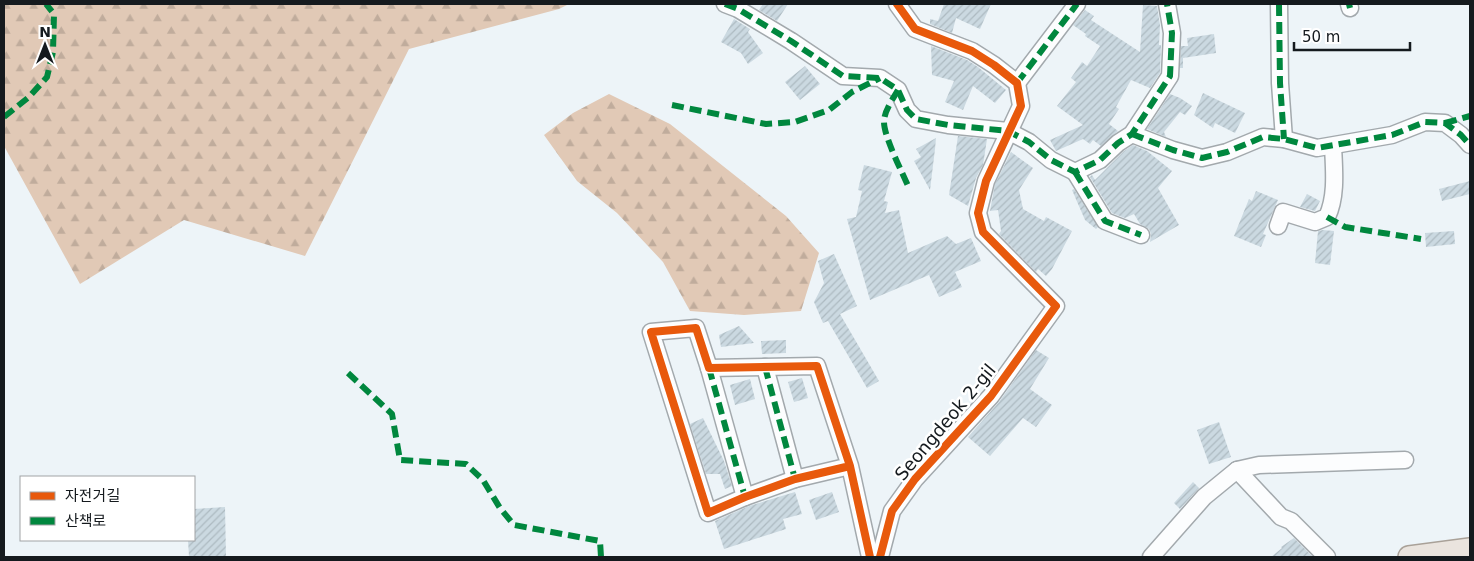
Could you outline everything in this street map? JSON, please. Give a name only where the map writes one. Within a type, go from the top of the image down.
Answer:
[{"type":"main road","points":[[1409,557],[1470,550]]},
{"type":"street","points":[[897,4],[915,29],[972,51],[1017,83],[1076,5]]},
{"type":"street","points":[[1075,172],[1100,160],[1118,143],[1132,134],[1170,76],[1172,33],[1167,4]]},
{"type":"street","points":[[1279,4],[1280,73],[1284,139]]},
{"type":"street","points":[[731,6],[791,41],[843,76],[880,78],[898,90],[907,110],[916,118],[948,125],[1008,131],[1029,142],[1051,160],[1075,172],[1105,221],[1141,235]]},
{"type":"street","name":"Seongdeok 2-gil","points":[[880,557],[892,510],[915,479],[991,396],[1056,306],[983,232],[978,213],[986,181],[1021,106],[1017,83]]},
{"type":"street","points":[[1132,134],[1173,150],[1202,158],[1227,152],[1263,136],[1284,139],[1317,148],[1392,135],[1425,122],[1445,123],[1461,135],[1470,145]]},
{"type":"street","points":[[1278,226],[1283,212],[1314,222],[1327,218],[1331,208],[1334,177],[1333,146]]},
{"type":"street","points":[[745,497],[696,328],[651,332],[708,513],[795,479],[850,466]]},
{"type":"street","points":[[709,368],[817,366],[850,466],[870,557]]},
{"type":"street","points":[[765,367],[795,479]]},
{"type":"street","points":[[1151,557],[1204,497],[1237,470],[1259,465],[1405,460]]},
{"type":"street","points":[[1237,470],[1281,517],[1291,521],[1327,557]]},
{"type":"green space","points":[[4,4],[569,4],[559,9],[409,49],[305,256],[184,220],[80,284],[4,146]]},
{"type":"green space","points":[[609,94],[670,124],[786,216],[819,253],[801,311],[744,315],[690,311],[663,262],[617,213],[577,181],[544,135],[573,113]]},
{"type":"building","points":[[763,4],[788,4],[777,21],[759,10]]},
{"type":"building","points":[[944,4],[991,4],[980,29],[956,18],[952,33],[930,24],[930,19],[938,21]]},
{"type":"building","points":[[1143,5],[1157,6],[1160,25],[1159,45],[1161,45],[1160,73],[1150,88],[1131,80],[1116,107],[1119,109],[1109,124],[1118,131],[1101,146],[1093,140],[1090,144],[1083,139],[1056,151],[1050,140],[1083,125],[1057,106],[1076,82],[1071,78],[1082,62],[1087,66],[1100,46],[1073,25],[1085,10],[1094,16],[1091,20],[1140,52]]},
{"type":"building","points":[[734,19],[750,29],[748,32],[763,53],[748,64],[741,53],[721,42]]},
{"type":"building","points":[[1214,34],[1216,53],[1183,58],[1183,68],[1180,68],[1181,46],[1188,46],[1187,38]]},
{"type":"building","points":[[931,46],[967,60],[1006,90],[995,103],[973,86],[963,110],[945,102],[954,81],[932,75]]},
{"type":"building","points":[[805,66],[820,84],[800,100],[785,82]]},
{"type":"building","points":[[1203,93],[1245,113],[1235,133],[1215,123],[1213,128],[1194,115]]},
{"type":"building","points":[[1170,94],[1192,106],[1185,115],[1180,112],[1164,132],[1166,137],[1147,129]]},
{"type":"building","points":[[958,136],[987,139],[983,165],[976,178],[968,206],[949,195]]},
{"type":"building","points":[[936,138],[930,190],[914,161],[921,157],[916,149]]},
{"type":"building","points":[[1133,145],[1147,151],[1172,171],[1158,188],[1179,225],[1150,242],[1151,234],[1149,229],[1140,224],[1134,214],[1125,218],[1112,213],[1090,177],[1092,175],[1095,180],[1124,151]]},
{"type":"building","points":[[1011,152],[1033,168],[1019,190],[1023,209],[1044,221],[1046,217],[1072,231],[1052,269],[1046,276],[1038,269],[1036,272],[999,234],[1001,231],[998,210],[990,211],[995,184]]},
{"type":"building","points":[[864,165],[892,172],[884,201],[888,202],[885,213],[899,210],[908,253],[947,236],[956,244],[971,238],[981,261],[955,272],[962,287],[939,297],[929,275],[870,300],[847,219],[856,217],[862,191],[858,190]]},
{"type":"building","points":[[1470,181],[1470,194],[1442,201],[1439,189]]},
{"type":"building","points":[[1074,189],[1098,227],[1096,229],[1085,220],[1072,190]]},
{"type":"building","points":[[1256,191],[1278,200],[1263,234],[1266,235],[1261,247],[1234,236],[1249,199],[1252,201]]},
{"type":"building","points":[[1307,194],[1320,201],[1315,211],[1300,207]]},
{"type":"building","points":[[1318,231],[1334,231],[1330,265],[1315,263]]},
{"type":"building","points":[[1454,231],[1455,244],[1426,247],[1425,233]]},
{"type":"building","points":[[834,254],[857,306],[840,314],[879,381],[867,388],[828,321],[823,323],[814,302],[824,283],[818,261]]},
{"type":"building","points":[[739,326],[754,343],[721,347],[719,335]]},
{"type":"building","points":[[786,340],[786,353],[762,354],[761,341]]},
{"type":"building","points":[[1036,350],[1049,358],[1030,389],[1052,405],[1036,427],[1023,418],[990,456],[968,437],[999,402]]},
{"type":"building","points":[[802,378],[808,398],[794,402],[788,382]]},
{"type":"building","points":[[750,379],[755,399],[735,405],[730,385]]},
{"type":"building","points":[[703,418],[724,461],[732,486],[725,489],[720,474],[706,474],[690,424]]},
{"type":"building","points":[[1219,422],[1231,457],[1209,464],[1197,430]]},
{"type":"building","points":[[1193,482],[1199,488],[1180,509],[1174,503]]},
{"type":"building","points":[[795,492],[802,514],[783,519],[786,529],[724,549],[715,521],[749,506]]},
{"type":"building","points":[[832,492],[839,512],[816,520],[809,500]]},
{"type":"building","points":[[225,507],[226,557],[189,557],[188,541],[195,541],[195,509]]},
{"type":"building","points":[[1294,538],[1313,557],[1271,557],[1281,547]]},
{"type":"marked path","points":[[4,117],[29,97],[47,77],[53,52],[54,14],[46,4]]},
{"type":"marked path","points":[[725,4],[738,9],[791,41],[843,76],[880,78],[898,90],[907,110],[916,119],[948,125],[1008,131],[1029,142],[1051,160],[1075,172],[1100,160],[1118,143],[1132,134],[1170,76],[1172,33],[1167,4]]},
{"type":"marked path","points":[[1017,83],[1077,4]]},
{"type":"marked path","points":[[1279,4],[1280,83],[1284,139]]},
{"type":"marked path","points":[[1349,4],[1350,8]]},
{"type":"marked path","points":[[672,105],[766,124],[795,122],[829,110],[852,92],[880,78]]},
{"type":"marked path","points":[[898,90],[887,109],[884,122],[890,146],[909,188]]},
{"type":"marked path","points":[[1445,123],[1470,116]]},
{"type":"marked path","points":[[1132,134],[1173,150],[1202,158],[1227,152],[1263,137],[1284,139],[1317,148],[1392,135],[1425,122],[1445,123],[1461,135],[1470,145]]},
{"type":"marked path","points":[[1075,172],[1105,221],[1141,235]]},
{"type":"marked path","points":[[1327,217],[1345,227],[1421,239]]},
{"type":"marked path","points":[[765,367],[795,479]]},
{"type":"marked path","points":[[709,368],[745,497]]},
{"type":"marked path","points":[[348,373],[392,414],[400,460],[466,464],[483,480],[500,508],[514,525],[600,541],[601,557]]},
{"type":"cycle path","points":[[880,557],[892,511],[915,479],[991,396],[1056,306],[983,232],[978,213],[986,181],[1021,106],[1017,83],[972,51],[915,29],[897,4]]},
{"type":"cycle path","points":[[850,466],[795,479],[708,513],[651,332],[696,328],[709,368],[817,366],[850,466],[870,557]]}]
